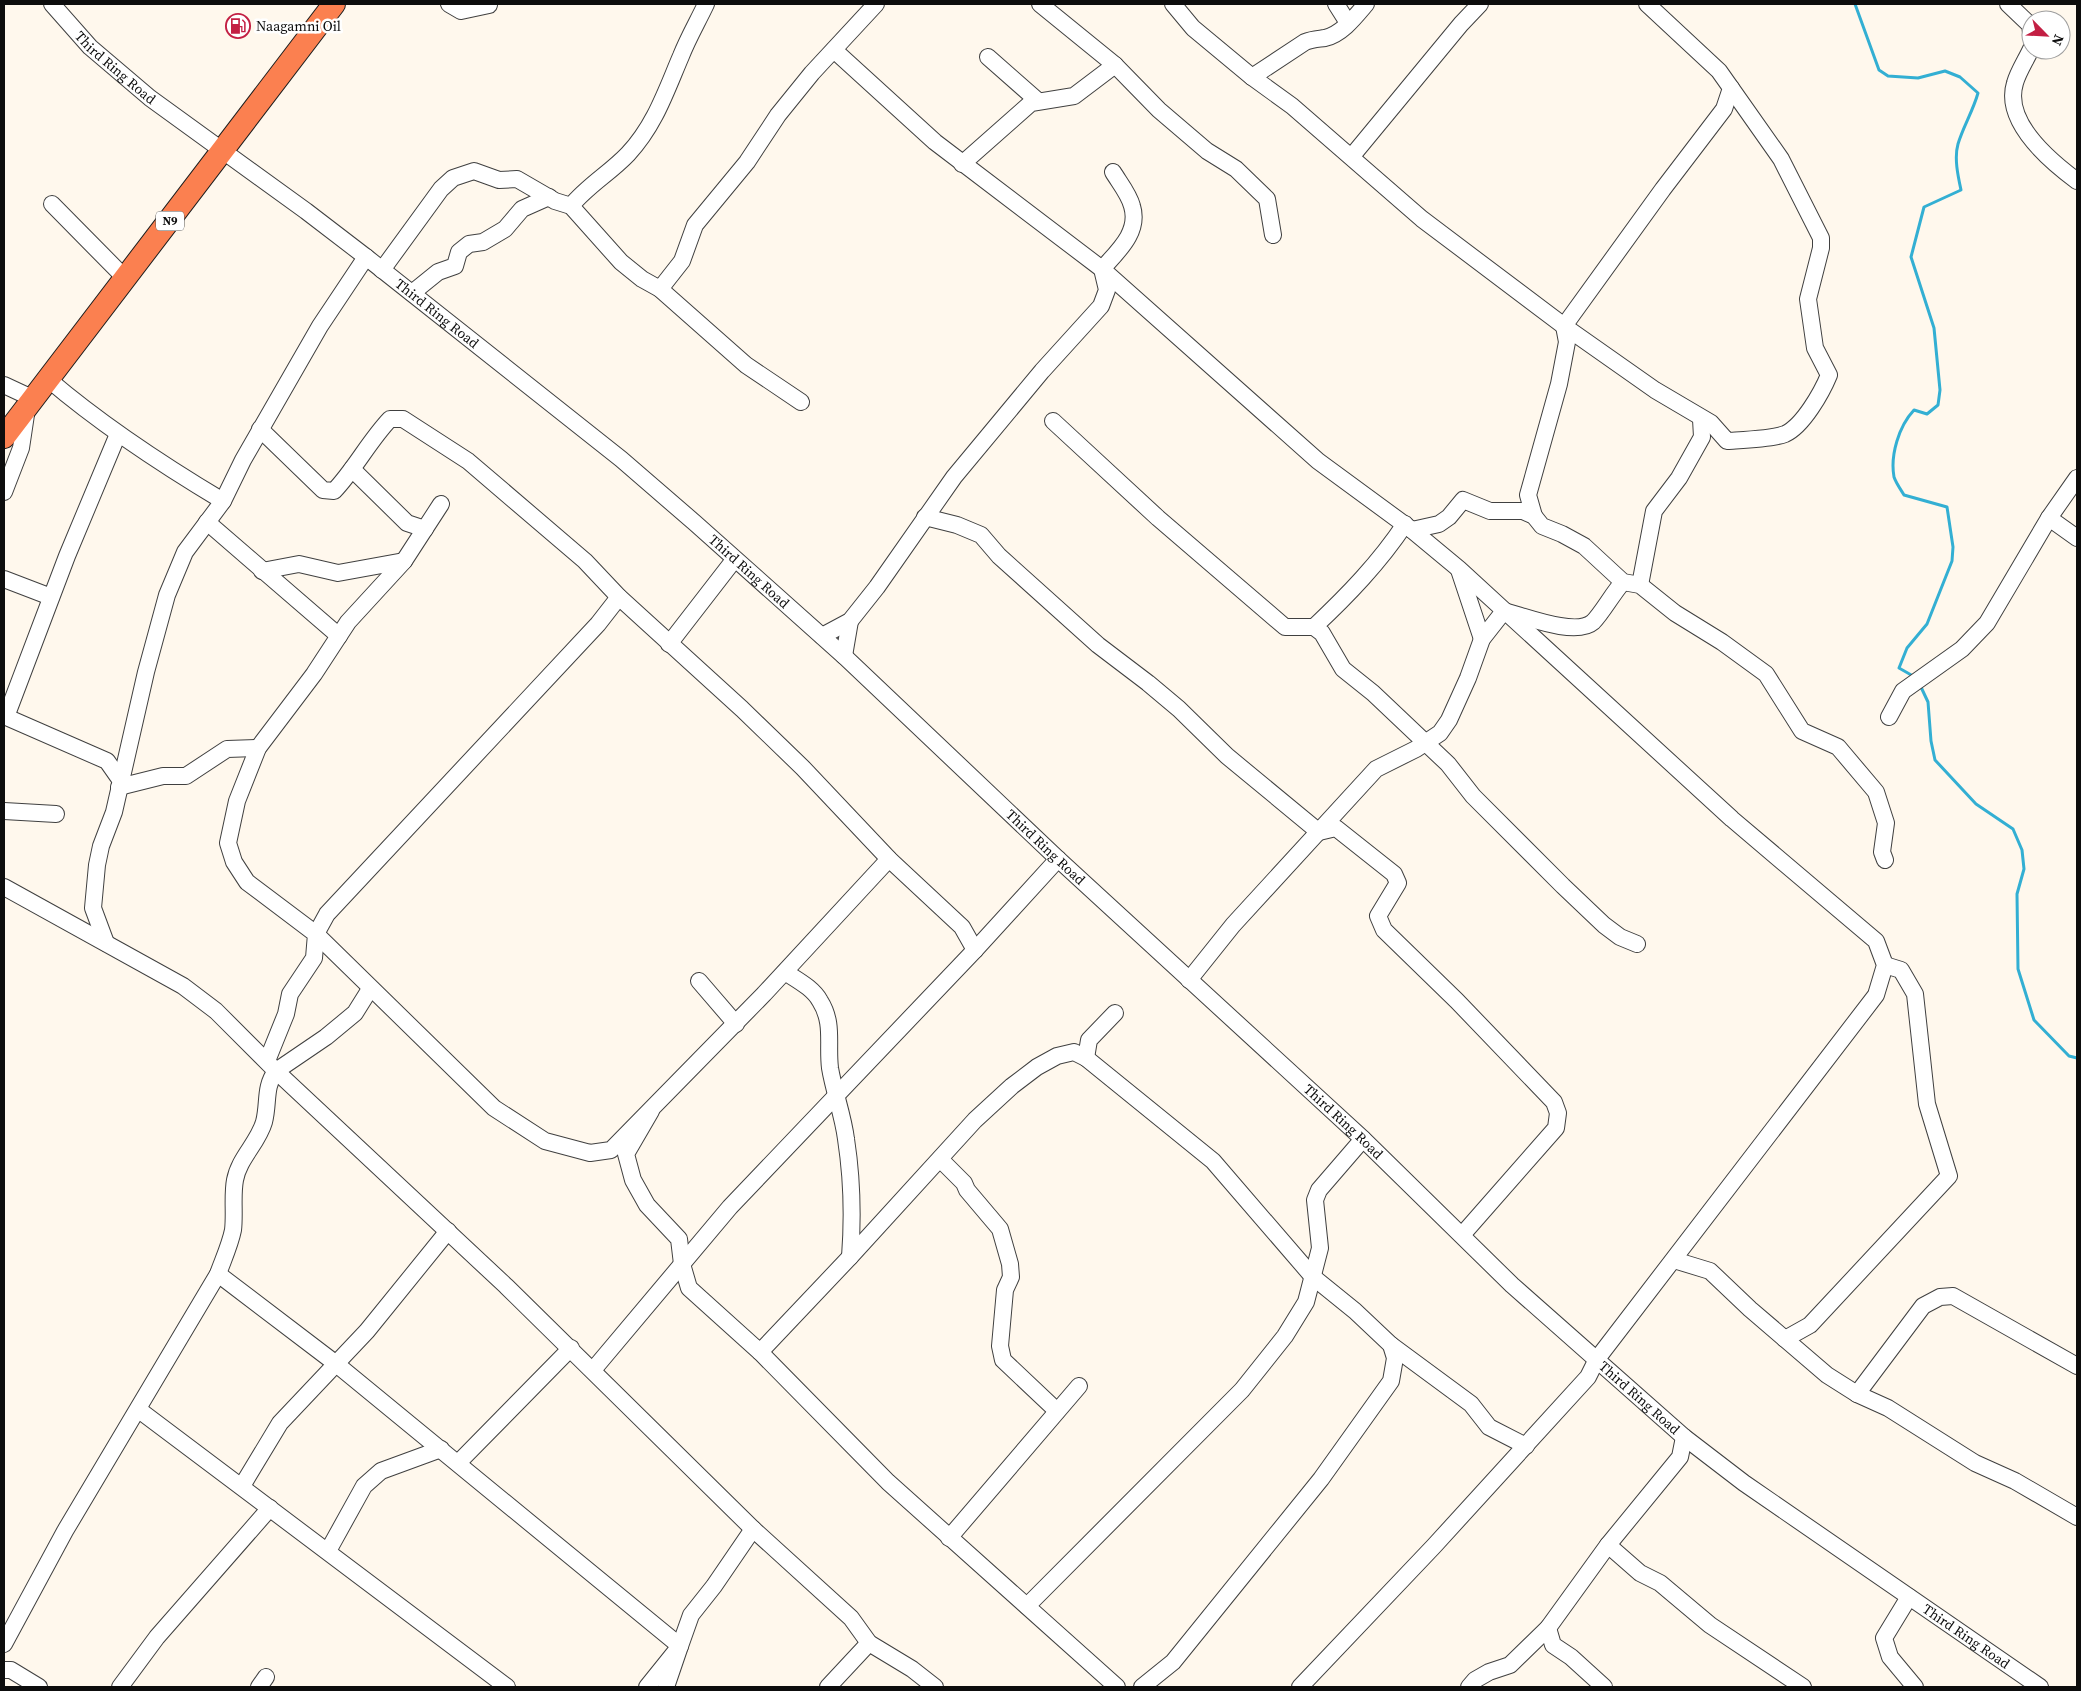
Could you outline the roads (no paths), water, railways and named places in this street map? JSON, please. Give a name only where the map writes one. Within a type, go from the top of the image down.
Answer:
[{"type":"highway","name":"N9","points":[[4,437],[222,151],[330,5]]},
{"type":"street","name":"Third Ring Road","points":[[52,4],[90,46],[150,98],[306,210],[621,459],[844,656],[1058,859],[1363,1139],[1512,1285],[1684,1437],[1744,1483],[2040,1687]]},
{"type":"street","points":[[449,4],[461,11],[489,5]]},
{"type":"street","points":[[571,206],[580,195],[628,154],[647,129],[667,94],[681,56],[706,4]]},
{"type":"street","points":[[660,289],[682,261],[696,225],[747,162],[778,116],[876,4]]},
{"type":"street","points":[[1040,4],[1115,65],[1159,110],[1207,151],[1236,169],[1268,199],[1273,235]]},
{"type":"street","points":[[1172,4],[1193,28],[1352,156],[1422,219],[1564,326],[1701,419],[1712,423],[1726,441],[1785,434],[1800,422],[1822,393],[1829,375],[1815,348],[1808,299],[1821,248],[1820,238],[1781,159],[1732,88],[1719,71],[1647,4]]},
{"type":"street","points":[[1336,4],[1348,23]]},
{"type":"street","points":[[1252,77],[1305,42],[1332,35],[1348,23],[1366,4]]},
{"type":"street","points":[[1352,156],[1460,24],[1480,4]]},
{"type":"street","points":[[2008,4],[2021,16]]},
{"type":"street","points":[[834,50],[935,142],[1102,270],[1318,461],[1408,527],[1459,569],[1732,819],[1876,941],[1885,965],[1876,995],[1597,1359],[1588,1377],[1526,1446],[1300,1687]]},
{"type":"street","points":[[988,57],[1038,101]]},
{"type":"street","points":[[2025,60],[2015,82],[2013,94],[2024,132],[2077,181]]},
{"type":"street","points":[[962,164],[1031,103],[1074,96],[1115,65]]},
{"type":"street","points":[[1529,514],[1528,495],[1559,384],[1567,342],[1564,326],[1663,189],[1724,109],[1732,88]]},
{"type":"street","points":[[382,270],[441,189],[453,178],[474,171],[499,180],[517,179],[549,198],[571,206],[621,262],[642,279],[660,289],[746,365],[801,402]]},
{"type":"street","points":[[1102,270],[1124,243],[1134,227],[1132,205],[1113,172]]},
{"type":"street","points":[[412,293],[438,272],[455,266],[459,252],[469,244],[483,242],[505,229],[522,208],[549,198]]},
{"type":"street","points":[[52,204],[126,278]]},
{"type":"street","points":[[106,943],[93,908],[96,865],[114,812],[167,595],[185,552],[223,501],[260,429],[320,326],[366,257]]},
{"type":"street","points":[[822,636],[850,621],[877,587],[954,477],[1042,371],[1102,306],[1107,290],[1102,270]]},
{"type":"street","points":[[48,380],[160,464],[223,501]]},
{"type":"street","points":[[4,385],[30,404],[24,437],[4,492]]},
{"type":"street","points":[[260,429],[323,490],[334,491],[352,470],[374,436],[390,419],[403,419],[468,461],[536,517],[669,644],[769,735],[889,859],[962,927],[975,950]]},
{"type":"street","points":[[1640,585],[1654,511],[1679,478],[1702,436],[1701,419]]},
{"type":"street","points":[[1053,421],[1158,518],[1285,626],[1314,627],[1322,633],[1343,669],[1372,692],[1448,764],[1473,796],[1597,919],[1620,937],[1637,944]]},
{"type":"street","points":[[118,434],[51,597],[5,716],[107,761],[126,758]]},
{"type":"street","points":[[352,470],[407,523],[425,529]]},
{"type":"street","points":[[1889,717],[1903,691],[1962,649],[1987,623],[2050,518],[2077,478]]},
{"type":"street","points":[[1500,511],[1528,495]]},
{"type":"street","points":[[1314,627],[1352,591],[1408,527],[1439,524],[1450,518],[1463,500],[1490,511],[1529,514],[1542,526],[1584,546],[1623,582],[1640,585],[1676,613],[1722,642],[1766,674],[1802,731],[1838,747],[1876,792],[1886,822],[1882,852],[1885,860]]},
{"type":"street","points":[[441,504],[404,561],[348,622],[314,674],[258,748],[236,801],[228,843],[234,862],[247,882],[316,934],[370,989],[494,1108],[545,1141],[590,1153],[611,1150],[736,1024],[889,859]]},
{"type":"street","points":[[925,518],[957,525],[981,535],[999,556],[1098,645],[1179,709],[1227,756],[1319,832]]},
{"type":"street","points":[[2050,518],[2077,538]]},
{"type":"street","points":[[207,522],[339,636]]},
{"type":"street","points":[[669,644],[734,560]]},
{"type":"street","points":[[262,571],[298,564],[338,573],[404,561]]},
{"type":"street","points":[[1459,569],[1482,639]]},
{"type":"street","points":[[4,578],[51,597]]},
{"type":"street","points":[[1504,611],[1562,626],[1579,628],[1592,622],[1623,582]]},
{"type":"street","points":[[4,1644],[65,1531],[139,1410],[218,1274],[232,1232],[236,1205],[235,1181],[240,1166],[262,1129],[266,1115],[266,1090],[290,994],[314,958],[316,934],[327,914],[591,631],[619,597]]},
{"type":"street","points":[[1189,980],[1233,925],[1376,769],[1416,749],[1424,741],[1440,733],[1449,720],[1468,678],[1482,639],[1504,611]]},
{"type":"street","points":[[844,656],[850,621]]},
{"type":"street","points":[[120,784],[164,776],[186,776],[226,749],[258,748]]},
{"type":"street","points":[[107,761],[120,784]]},
{"type":"street","points":[[4,811],[56,814]]},
{"type":"street","points":[[1319,832],[1336,828],[1394,874],[1398,883],[1378,916],[1384,930],[1457,1001],[1554,1102],[1558,1114],[1556,1128],[1462,1234]]},
{"type":"street","points":[[593,1370],[730,1207],[975,950],[1058,859]]},
{"type":"street","points":[[4,887],[183,986],[216,1011],[271,1066],[571,1348],[753,1529],[850,1618],[869,1643],[912,1669],[935,1687]]},
{"type":"street","points":[[77,926],[93,908]]},
{"type":"street","points":[[962,927],[990,933]]},
{"type":"street","points":[[1785,1339],[1810,1325],[1949,1176],[1927,1104],[1915,994],[1901,970],[1885,965]]},
{"type":"street","points":[[785,972],[808,988],[820,1000],[828,1017],[831,1031],[830,1065],[846,1139],[853,1219],[850,1257]]},
{"type":"street","points":[[698,981],[736,1024]]},
{"type":"street","points":[[271,1066],[326,1037],[355,1013],[370,989]]},
{"type":"street","points":[[1086,1058],[1089,1040],[1115,1013]]},
{"type":"street","points":[[760,1352],[975,1120],[1012,1086],[1037,1067],[1057,1056],[1074,1052],[1086,1058],[1213,1162],[1313,1277],[1391,1345],[1471,1404],[1488,1427],[1526,1446]]},
{"type":"street","points":[[651,1111],[626,1154],[633,1180],[646,1205],[679,1239],[682,1264],[689,1288],[760,1352],[888,1482],[1116,1687]]},
{"type":"street","points":[[1027,1606],[1242,1390],[1294,1323],[1306,1302],[1320,1248],[1316,1200],[1318,1190],[1363,1139]]},
{"type":"street","points":[[940,1159],[964,1183],[967,1190],[1000,1230],[1005,1243],[1012,1272],[1010,1282],[1005,1290],[1000,1346],[1004,1360],[1057,1411]]},
{"type":"street","points":[[853,1219],[875,1230]]},
{"type":"street","points":[[242,1486],[280,1423],[367,1331],[448,1231]]},
{"type":"street","points":[[1674,1260],[1710,1270],[1827,1375],[1857,1394],[1888,1408],[1975,1464],[2015,1481],[2077,1517]]},
{"type":"street","points":[[218,1274],[335,1363],[441,1448],[680,1646]]},
{"type":"street","points":[[660,1289],[689,1288]]},
{"type":"street","points":[[1857,1394],[1923,1306],[1940,1297],[1953,1296],[2077,1366]]},
{"type":"street","points":[[1142,1687],[1173,1662],[1321,1479],[1371,1412],[1393,1375],[1395,1358],[1391,1345]]},
{"type":"street","points":[[458,1463],[571,1348]]},
{"type":"street","points":[[949,1538],[1078,1386]]},
{"type":"street","points":[[139,1410],[328,1551],[497,1684]]},
{"type":"street","points":[[1469,1687],[1475,1680],[1489,1672],[1510,1666],[1548,1628],[1608,1545],[1680,1457],[1684,1437]]},
{"type":"street","points":[[328,1551],[364,1486],[381,1471],[441,1448]]},
{"type":"street","points":[[120,1687],[158,1637],[270,1508]]},
{"type":"street","points":[[666,1687],[691,1615],[714,1586],[753,1529]]},
{"type":"street","points":[[1608,1545],[1640,1573],[1660,1583],[1710,1625],[1803,1687]]},
{"type":"street","points":[[1909,1597],[1884,1638],[1890,1657],[1916,1687]]},
{"type":"street","points":[[1548,1628],[1553,1645],[1571,1657],[1604,1687]]},
{"type":"street","points":[[828,1687],[869,1643]]},
{"type":"street","points":[[647,1687],[680,1646]]},
{"type":"street","points":[[4,1670],[11,1670],[39,1687]]},
{"type":"waterway","points":[[1855,4],[1879,70],[1888,76],[1918,78],[1945,71],[1960,77],[1978,93],[1957,149],[1957,167],[1961,190],[1924,207],[1911,257],[1934,328],[1940,390],[1938,405],[1927,414],[1914,410],[1904,424],[1897,441],[1893,460],[1894,477],[1904,495],[1947,507],[1953,547],[1952,561],[1927,624],[1907,648],[1899,668],[1913,676]]},
{"type":"waterway","points":[[1920,685],[1928,702],[1931,741],[1935,760],[1976,804],[2013,829],[2022,850],[2024,869],[2017,894],[2018,969],[2034,1020],[2069,1056],[2077,1058]]},
{"type":"place","name":"Naagamni Oil","points":[[238,26]]}]
